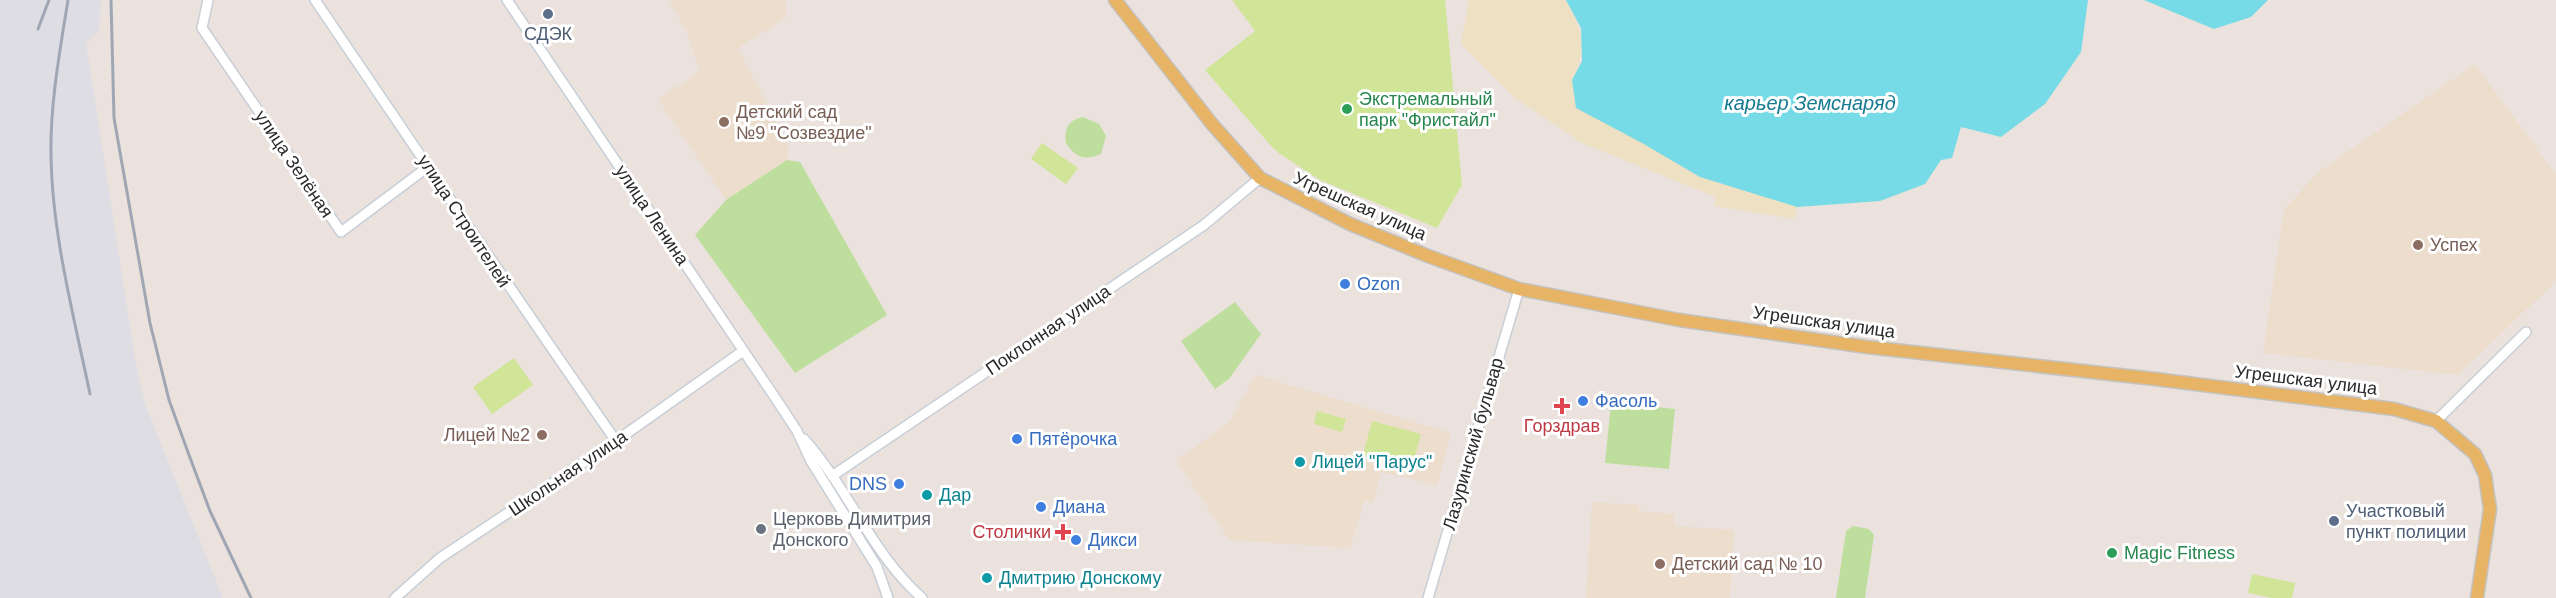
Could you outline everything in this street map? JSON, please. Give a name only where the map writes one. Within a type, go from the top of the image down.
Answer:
[{"type":"main road","name":"Угрешская улица","points":[[1115,0],[1212,124],[1260,178],[1350,224],[1428,256],[1519,289],[1606,307],[1867,347],[2144,377],[2394,409],[2436,421],[2475,454],[2485,475],[2490,509],[2477,598]]},
{"type":"street","name":"улица Зелёная","points":[[208,0],[202,28],[341,232],[429,166]]},
{"type":"street","name":"улица Строителей","points":[[315,0],[429,166],[505,283],[616,441]]},
{"type":"street","name":"улица Ленина","points":[[507,0],[797,431],[818,455],[887,560],[922,598]]},
{"type":"street","name":"Поклонная улица","points":[[832,476],[1204,225],[1260,178]]},
{"type":"street","name":"Лазуринский бульвар","points":[[1428,598],[1519,289]]},
{"type":"street","points":[[2436,421],[2526,332]]},
{"type":"street","name":"Школьная улица","points":[[395,598],[440,558],[616,441],[743,351]]},
{"type":"street","name":"улица Ленина","points":[[797,431],[811,461],[877,567],[888,598]]},
{"type":"shaded area","points":[[0,0],[101,0],[99,31],[86,43],[136,365],[145,404],[223,598],[0,598]]},
{"type":"shaded area","name":"Детский сад №9 \"Созвездие\"","points":[[669,0],[785,0],[787,17],[738,48],[788,145],[787,160],[726,200],[658,99],[700,72],[687,32]]},
{"type":"shaded area","name":"Успех","points":[[2475,64],[2556,175],[2556,281],[2458,375],[2263,353],[2284,209],[2321,170]]},
{"type":"shaded area","points":[[1256,375],[1451,433],[1437,485],[1381,472],[1374,502],[1364,501],[1350,548],[1229,540],[1176,460],[1228,424]]},
{"type":"shaded area","name":"Детский сад № 10","points":[[1592,502],[1639,505],[1639,511],[1674,514],[1674,526],[1734,530],[1730,598],[1586,598]]},
{"type":"green space","name":"Экстремальный парк \"Фристайл\"","points":[[1232,0],[1445,0],[1462,185],[1437,228],[1320,180],[1272,147],[1205,70],[1255,31]]},
{"type":"green space","points":[[1083,117],[1099,124],[1106,136],[1101,154],[1081,157],[1073,152],[1066,143],[1068,126],[1074,120]]},
{"type":"green space","points":[[1042,143],[1078,168],[1066,184],[1031,159]]},
{"type":"green space","points":[[787,160],[800,162],[887,315],[795,373],[695,235],[726,200]]},
{"type":"green space","points":[[1235,302],[1261,334],[1229,379],[1215,389],[1181,341]]},
{"type":"green space","points":[[514,358],[533,385],[492,414],[473,387]]},
{"type":"green space","points":[[1611,402],[1675,409],[1669,469],[1605,463]]},
{"type":"green space","points":[[1317,411],[1346,419],[1342,432],[1314,424]]},
{"type":"green space","points":[[1372,421],[1421,434],[1412,468],[1363,455]]},
{"type":"green space","points":[[1853,526],[1869,529],[1874,535],[1865,598],[1836,598],[1846,531]]},
{"type":"green space","points":[[2252,574],[2295,583],[2292,598],[2272,598],[2248,593]]},
{"type":"sand","points":[[1469,0],[1566,0],[1579,30],[1582,49],[1572,80],[1642,143],[1700,177],[1797,207],[1795,219],[1714,206],[1716,197],[1582,143],[1515,98],[1461,44]]},
{"type":"water","name":"карьер Земснаряд","points":[[1566,0],[2088,0],[2081,52],[2045,104],[2001,137],[1961,127],[1952,158],[1941,160],[1925,184],[1880,201],[1797,207],[1700,177],[1576,108],[1572,80],[1582,61],[1581,28]]},
{"type":"water","points":[[2144,0],[2268,0],[2251,17],[2214,29]]},
{"type":"railway","points":[[38,29],[49,0]]},
{"type":"railway","points":[[68,0],[52,116],[52,185],[65,275],[90,394]]},
{"type":"railway","points":[[111,0],[114,118],[150,323],[169,400],[189,455],[210,511],[251,598]]},
{"type":"place","name":"СДЭК","points":[[548,14]]},
{"type":"place","name":"Экстремальный парк \"Фристайл\"","points":[[1347,109]]},
{"type":"place","name":"Детский сад №9 \"Созвездие\"","points":[[724,122]]},
{"type":"place","name":"Успех","points":[[2418,245]]},
{"type":"place","name":"Ozon","points":[[1345,284]]},
{"type":"place","name":"Фасоль","points":[[1583,401]]},
{"type":"place","name":"Горздрав","points":[[1562,406]]},
{"type":"place","name":"Лицей №2","points":[[542,435]]},
{"type":"place","name":"Пятёрочка","points":[[1017,439]]},
{"type":"place","name":"Лицей \"Парус\"","points":[[1300,462]]},
{"type":"place","name":"DNS","points":[[899,484]]},
{"type":"place","name":"Дар","points":[[927,495]]},
{"type":"place","name":"Диана","points":[[1041,507]]},
{"type":"place","name":"Участковый пункт полиции","points":[[2334,521]]},
{"type":"place","name":"Церковь Димитрия Донского","points":[[761,529]]},
{"type":"place","name":"Столички","points":[[1063,532]]},
{"type":"place","name":"Дикси","points":[[1076,540]]},
{"type":"place","name":"Magic Fitness","points":[[2112,553]]},
{"type":"place","name":"Детский сад № 10","points":[[1660,564]]},
{"type":"place","name":"Дмитрию Донскому","points":[[987,578]]}]
